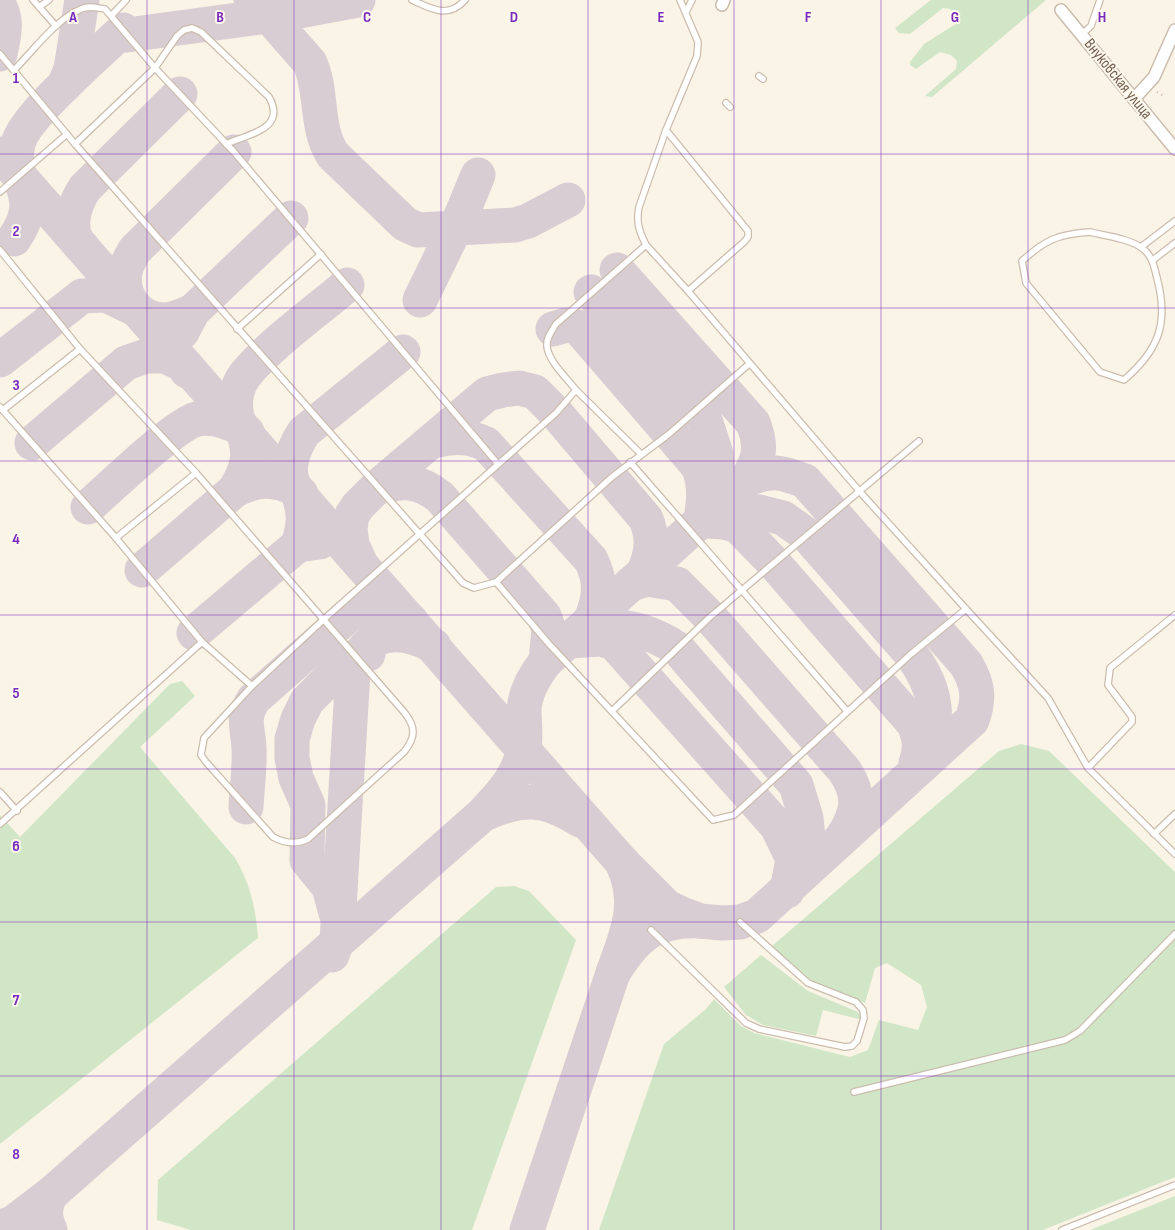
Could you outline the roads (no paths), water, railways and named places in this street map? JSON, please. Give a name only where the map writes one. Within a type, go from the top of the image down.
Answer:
[{"type":"street","name":"Внуковская улица","points":[[1061,10],[1175,148]]},
{"type":"street","points":[[1134,98],[1154,77],[1175,30]]},
{"type":"lane","points":[[33,0],[56,26]]},
{"type":"lane","points":[[40,7],[49,0]]},
{"type":"lane","points":[[112,15],[126,0]]},
{"type":"lane","points":[[412,0],[444,11],[456,9],[465,0]]},
{"type":"lane","points":[[680,0],[698,42],[697,56],[666,130],[636,219],[646,244],[860,493],[1048,698],[1088,768],[1175,854]]},
{"type":"lane","points":[[686,12],[692,0]]},
{"type":"lane","points":[[1081,34],[1091,26],[1100,0]]},
{"type":"lane","points":[[14,70],[56,26],[82,8],[105,9],[155,68],[226,144],[498,464]]},
{"type":"lane","points":[[75,144],[155,68],[177,36],[184,30],[192,28],[201,32],[269,97],[274,106],[274,117],[268,126],[226,144]]},
{"type":"lane","points":[[0,54],[75,144],[418,534],[463,583],[474,588],[496,582],[630,462],[669,434],[749,364]]},
{"type":"lane","points":[[666,130],[748,231],[748,237],[744,242],[688,291]]},
{"type":"lane","points":[[0,192],[67,134]]},
{"type":"lane","points":[[1141,247],[1175,221]]},
{"type":"lane","points":[[1090,232],[1141,247],[1153,260],[1162,295],[1162,320],[1155,345],[1141,366],[1124,380],[1100,372],[1026,284],[1022,261],[1041,244],[1064,234],[1090,232]]},
{"type":"lane","points":[[1153,260],[1175,243]]},
{"type":"lane","points":[[641,454],[576,390],[550,356],[547,346],[549,336],[556,324],[646,244]]},
{"type":"lane","points":[[0,250],[80,348],[196,472],[322,620],[413,723],[414,732],[411,743],[404,752],[305,840],[283,843],[273,837],[206,762],[201,754],[204,738],[252,686],[322,620],[556,413],[576,390]]},
{"type":"lane","points":[[237,329],[321,254]]},
{"type":"lane","points":[[80,348],[2,409],[116,538],[202,642],[252,686]]},
{"type":"lane","points":[[612,711],[710,618],[774,562],[860,493],[919,441]]},
{"type":"lane","points":[[630,462],[847,711]]},
{"type":"lane","points":[[116,538],[196,472]]},
{"type":"lane","points":[[496,582],[713,820],[734,815],[938,630],[966,609]]},
{"type":"lane","points":[[1088,768],[1132,722],[1132,717],[1108,685],[1110,668],[1175,615]]},
{"type":"lane","points":[[0,824],[17,811],[202,642]]},
{"type":"lane","points":[[0,792],[17,811]]},
{"type":"lane","points":[[1154,834],[1175,814]]},
{"type":"lane","points":[[651,930],[746,1023],[759,1029],[845,1047],[852,1046],[857,1041],[864,1018],[863,1010],[856,1002],[808,983],[740,922]]},
{"type":"lane","points":[[854,1092],[1065,1040],[1080,1031],[1175,934]]},
{"type":"lane","points":[[1062,1230],[1175,1185]]}]
